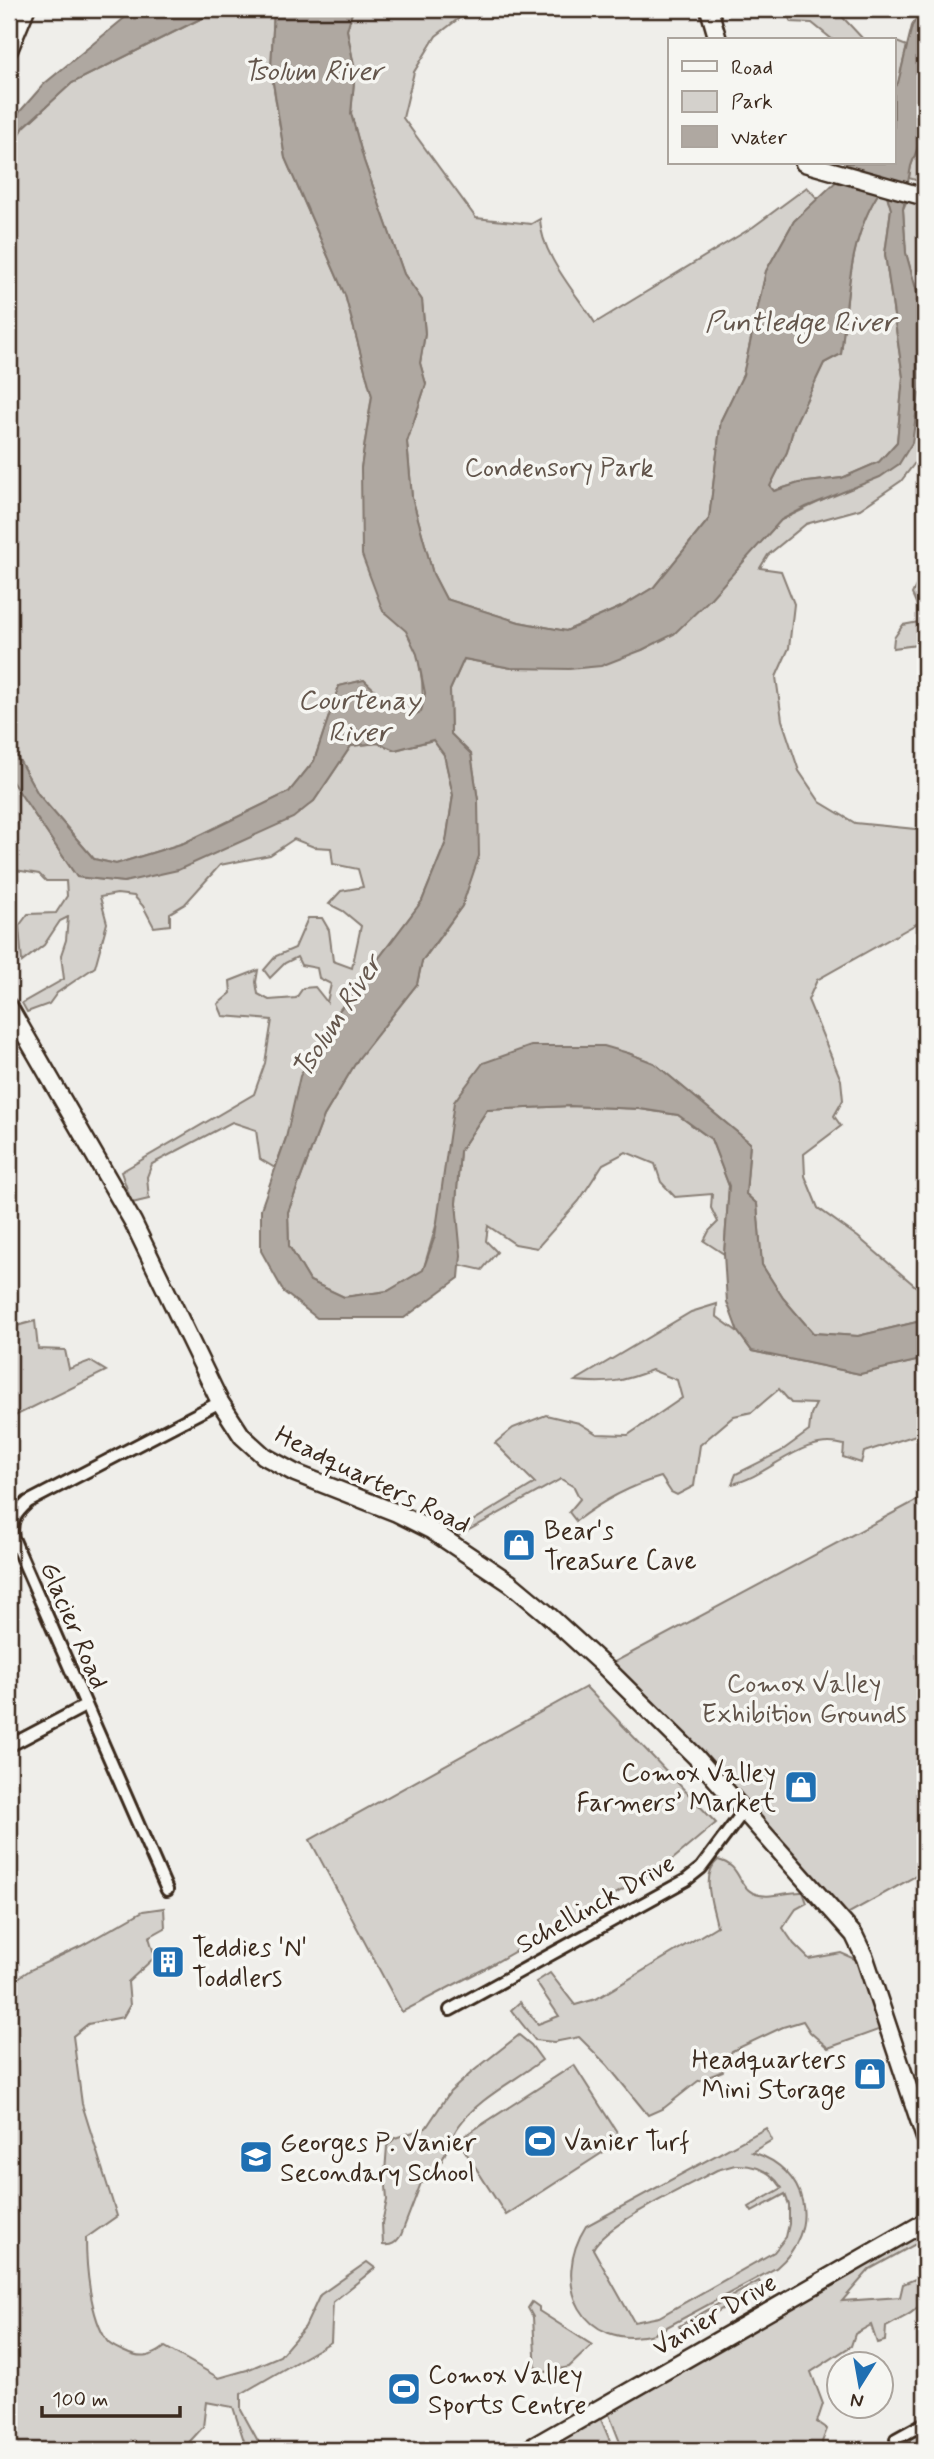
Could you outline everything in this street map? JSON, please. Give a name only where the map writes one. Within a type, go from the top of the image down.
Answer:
[{"type":"main road","points":[[9,16],[15,9]]},
{"type":"main road","points":[[9,50],[26,9]]},
{"type":"main road","points":[[709,9],[717,38]]},
{"type":"main road","points":[[808,164],[925,197]]},
{"type":"main road","name":"Headquarters Road","points":[[9,1006],[133,1222],[220,1402],[242,1436],[264,1456],[295,1473],[397,1513],[431,1530],[510,1583],[605,1667],[696,1757],[854,1935],[865,1958],[925,2138]]},
{"type":"main road","name":"Vanier Drive","points":[[527,2450],[925,2222]]},
{"type":"street","name":"Glacier Road","points":[[167,1890],[13,1538],[11,1525],[16,1513],[28,1502],[220,1402]]},
{"type":"street","points":[[9,1746],[85,1706]]},
{"type":"street","name":"Schellinck Drive","points":[[450,2010],[686,1880],[701,1868],[743,1812]]},
{"type":"street","points":[[896,2439],[925,2423]]},
{"type":"green space","points":[[220,9],[274,9],[271,70],[285,158],[345,295],[372,396],[361,468],[383,611],[405,629],[415,647],[422,681],[421,712],[414,715],[395,709],[364,680],[339,686],[314,761],[289,792],[184,843],[116,864],[94,859],[38,794],[9,742],[9,152],[24,127],[72,83]]},
{"type":"green space","name":"Condensory Park","points":[[353,9],[471,9],[436,36],[414,72],[403,118],[476,218],[531,224],[540,219],[546,246],[553,260],[595,323],[753,227],[807,187],[818,199],[794,221],[766,271],[743,375],[721,420],[709,519],[654,587],[621,607],[566,631],[519,622],[446,599],[433,574],[412,497],[407,442],[426,384],[420,363],[425,334],[422,300],[404,274],[364,161],[351,113],[355,71],[347,30]]},
{"type":"green space","points":[[785,9],[835,9],[862,38],[831,38],[812,23],[791,22]]},
{"type":"green space","points":[[895,41],[907,46],[898,84],[895,86]]},
{"type":"green space","points":[[925,127],[925,183],[909,178]]},
{"type":"green space","points":[[880,191],[886,192],[891,209],[885,254],[903,377],[897,442],[879,462],[842,478],[799,483],[774,491],[770,486],[787,452],[794,426],[824,363],[841,354],[855,249],[869,209]]},
{"type":"green space","points":[[908,198],[925,203],[925,429],[917,460],[901,481],[860,509],[806,524],[768,555],[760,568],[781,571],[794,604],[789,648],[776,677],[782,720],[799,771],[820,802],[855,823],[925,830],[925,919],[817,980],[808,1000],[841,1080],[843,1100],[834,1116],[841,1126],[804,1154],[805,1176],[818,1208],[858,1237],[920,1290],[925,1291],[925,1320],[858,1336],[813,1333],[783,1298],[762,1265],[757,1204],[746,1194],[750,1143],[654,1063],[628,1053],[483,1063],[423,1271],[388,1291],[344,1297],[310,1281],[289,1246],[288,1212],[324,1116],[358,1059],[417,984],[422,962],[462,906],[478,856],[478,800],[471,754],[451,734],[450,690],[464,659],[511,668],[642,650],[674,633],[781,520],[899,464],[918,296],[906,253],[903,209]]},
{"type":"green space","points":[[925,567],[925,644],[893,648],[894,638],[903,625],[924,621],[912,594]]},
{"type":"green space","points":[[433,740],[444,754],[453,795],[446,842],[422,901],[326,1028],[275,1168],[260,1159],[256,1130],[232,1122],[152,1164],[147,1177],[149,1199],[132,1203],[121,1172],[254,1094],[265,1063],[272,1020],[223,1016],[218,1004],[231,993],[230,981],[258,970],[258,994],[269,1000],[296,998],[303,988],[315,987],[327,1002],[331,984],[319,978],[317,968],[301,965],[297,957],[285,963],[270,978],[264,970],[276,956],[295,948],[308,918],[322,918],[329,930],[333,961],[352,968],[361,926],[343,911],[329,904],[341,891],[363,887],[358,869],[333,864],[331,848],[314,847],[294,839],[270,855],[220,865],[185,904],[170,913],[170,925],[154,927],[143,906],[134,896],[117,894],[100,897],[107,923],[95,967],[57,993],[49,1004],[27,1012],[22,1003],[64,979],[61,955],[66,940],[68,917],[60,921],[44,945],[22,962],[19,926],[28,914],[56,913],[67,896],[66,881],[46,881],[39,874],[9,869],[9,777],[77,877],[124,882],[314,801],[351,746],[378,743],[396,750]]},
{"type":"green space","points":[[570,1106],[640,1109],[678,1115],[711,1139],[729,1186],[724,1254],[704,1241],[718,1222],[711,1208],[712,1194],[675,1197],[661,1182],[655,1164],[626,1152],[603,1164],[579,1201],[537,1248],[515,1244],[488,1226],[486,1241],[497,1252],[482,1270],[460,1265],[456,1203],[460,1151],[487,1110]]},
{"type":"green space","points":[[717,1304],[716,1316],[738,1332],[752,1351],[860,1374],[925,1359],[925,1432],[864,1452],[861,1463],[843,1457],[844,1445],[814,1445],[786,1457],[746,1480],[732,1484],[736,1474],[780,1452],[809,1431],[811,1414],[816,1404],[791,1403],[779,1389],[752,1412],[734,1416],[700,1445],[694,1486],[677,1495],[671,1492],[661,1477],[617,1495],[576,1521],[569,1512],[580,1499],[574,1487],[561,1479],[460,1535],[453,1533],[535,1483],[495,1443],[513,1428],[546,1415],[579,1423],[597,1434],[628,1435],[682,1398],[677,1380],[652,1370],[615,1381],[575,1381],[691,1312]]},
{"type":"green space","points":[[35,1321],[38,1349],[65,1350],[69,1369],[90,1361],[106,1371],[9,1419],[9,1332],[13,1327]]},
{"type":"green space","name":"Comox Valley Exhibition Grounds","points":[[925,1496],[925,1871],[840,1918],[605,1667]]},
{"type":"green space","points":[[586,1687],[716,1823],[666,1865],[484,1969],[402,2012],[310,1840]]},
{"type":"green space","points":[[718,1860],[731,1866],[753,1893],[765,1896],[803,1892],[807,1903],[796,1909],[783,1928],[809,1959],[841,1953],[857,1960],[881,2029],[828,2048],[810,2032],[803,2021],[783,2027],[732,2051],[723,2071],[698,2081],[664,2108],[648,2115],[607,2065],[579,2037],[554,2042],[535,2040],[511,2010],[520,2002],[538,2024],[559,2016],[536,1982],[550,1973],[575,2005],[596,1999],[717,1926],[709,1882],[713,1866]]},
{"type":"green space","points":[[164,1908],[165,1928],[149,1937],[155,1957],[128,1982],[130,2005],[123,2017],[88,2024],[73,2036],[82,2104],[117,2216],[86,2238],[88,2277],[101,2331],[112,2346],[125,2352],[141,2357],[165,2347],[219,2378],[280,2356],[305,2327],[320,2295],[367,2262],[375,2268],[333,2302],[331,2342],[241,2394],[241,2410],[263,2450],[247,2450],[233,2407],[206,2402],[203,2427],[182,2450],[9,2450],[9,1984],[30,1970],[81,1946],[143,1911]]},
{"type":"green space","points":[[519,2035],[542,2060],[486,2099],[466,2117],[455,2132],[434,2177],[421,2183],[401,2235],[394,2243],[383,2245],[382,2223],[387,2200],[387,2146],[395,2138],[426,2128],[450,2092]]},
{"type":"green space","name":"Vanier Turf","points":[[574,2065],[622,2140],[506,2215],[458,2140]]},
{"type":"green space","points":[[766,2128],[772,2140],[752,2152],[771,2160],[786,2172],[796,2186],[802,2202],[800,2236],[790,2253],[776,2268],[654,2334],[629,2337],[608,2333],[591,2323],[580,2308],[573,2290],[571,2269],[576,2248],[586,2226]],"holes":[[[742,2165],[767,2173],[782,2188],[749,2207],[752,2212],[785,2194],[789,2205],[786,2237],[774,2252],[659,2317],[634,2322],[593,2249],[614,2228],[649,2206],[717,2170]]]},
{"type":"green space","points":[[925,2232],[925,2239],[870,2269],[842,2301],[900,2297],[903,2284],[925,2275],[925,2287],[920,2303],[911,2313],[886,2327],[885,2341],[877,2343],[871,2325],[855,2334],[851,2346],[845,2350],[825,2350],[825,2363],[811,2372],[823,2404],[817,2422],[827,2429],[822,2442],[825,2450],[623,2450],[607,2409]]},
{"type":"green space","points":[[759,2281],[762,2287],[682,2331],[679,2326]]},
{"type":"green space","points":[[532,2302],[539,2307],[539,2311],[592,2345],[569,2367],[536,2374],[533,2317],[528,2308]]},
{"type":"green space","points":[[600,2417],[614,2450],[542,2450]]},
{"type":"green space","points":[[925,2431],[925,2450],[888,2450]]},
{"type":"water","points":[[140,9],[220,9],[72,83],[24,127],[9,152],[9,124],[44,84],[128,15]]},
{"type":"water","name":"Tsolum River","points":[[274,9],[353,9],[347,30],[355,71],[351,114],[364,161],[404,274],[422,300],[425,334],[420,363],[426,384],[407,442],[412,497],[433,574],[446,599],[519,622],[566,631],[621,607],[654,587],[709,519],[721,420],[743,375],[766,271],[794,221],[843,175],[846,164],[895,164],[895,86],[912,26],[922,9],[925,9],[925,127],[911,166],[903,209],[906,253],[918,296],[919,394],[912,443],[899,464],[880,477],[781,520],[711,598],[674,634],[642,650],[601,666],[569,669],[511,668],[464,659],[450,690],[451,734],[471,754],[478,800],[479,856],[462,906],[422,961],[417,984],[358,1059],[324,1116],[288,1212],[289,1246],[310,1281],[344,1297],[388,1291],[423,1270],[435,1236],[454,1102],[483,1063],[531,1046],[604,1046],[654,1063],[750,1143],[746,1194],[757,1204],[762,1265],[783,1298],[813,1333],[858,1336],[925,1320],[925,1359],[860,1374],[752,1351],[738,1332],[727,1302],[724,1254],[729,1186],[711,1139],[678,1115],[640,1109],[570,1106],[487,1110],[460,1151],[456,1203],[461,1255],[459,1278],[404,1318],[317,1318],[284,1292],[261,1251],[261,1209],[286,1138],[300,1076],[326,1028],[422,901],[446,842],[453,795],[444,755],[433,740],[395,750],[378,743],[351,746],[314,801],[293,818],[178,870],[124,882],[77,877],[9,777],[9,742],[38,794],[94,859],[116,864],[184,843],[289,792],[314,761],[339,686],[364,680],[395,709],[414,715],[421,712],[425,693],[417,654],[406,631],[383,611],[362,555],[361,468],[372,396],[345,295],[285,158],[271,70]],"holes":[[[880,191],[886,192],[891,209],[885,254],[903,377],[897,442],[879,462],[842,478],[799,483],[774,491],[770,486],[787,452],[794,426],[824,363],[841,354],[855,249],[869,209]]]},
{"type":"place","name":"Bear's Treasure Cave","points":[[519,1545]]},
{"type":"place","name":"Comox Valley Farmers’ Market","points":[[801,1787]]},
{"type":"place","name":"Teddies 'N' Toddlers","points":[[168,1962]]},
{"type":"place","name":"Headquarters Mini Storage","points":[[870,2074]]},
{"type":"place","name":"Vanier Turf","points":[[540,2141]]},
{"type":"place","name":"Georges P. Vanier Secondary School","points":[[256,2157]]},
{"type":"place","name":"Comox Valley Sports Centre","points":[[404,2389]]},
{"type":"water label","name":"Puntledge River","points":[[800,321]]},
{"type":"water label","name":"Courtenay River","points":[[359,715]]}]
